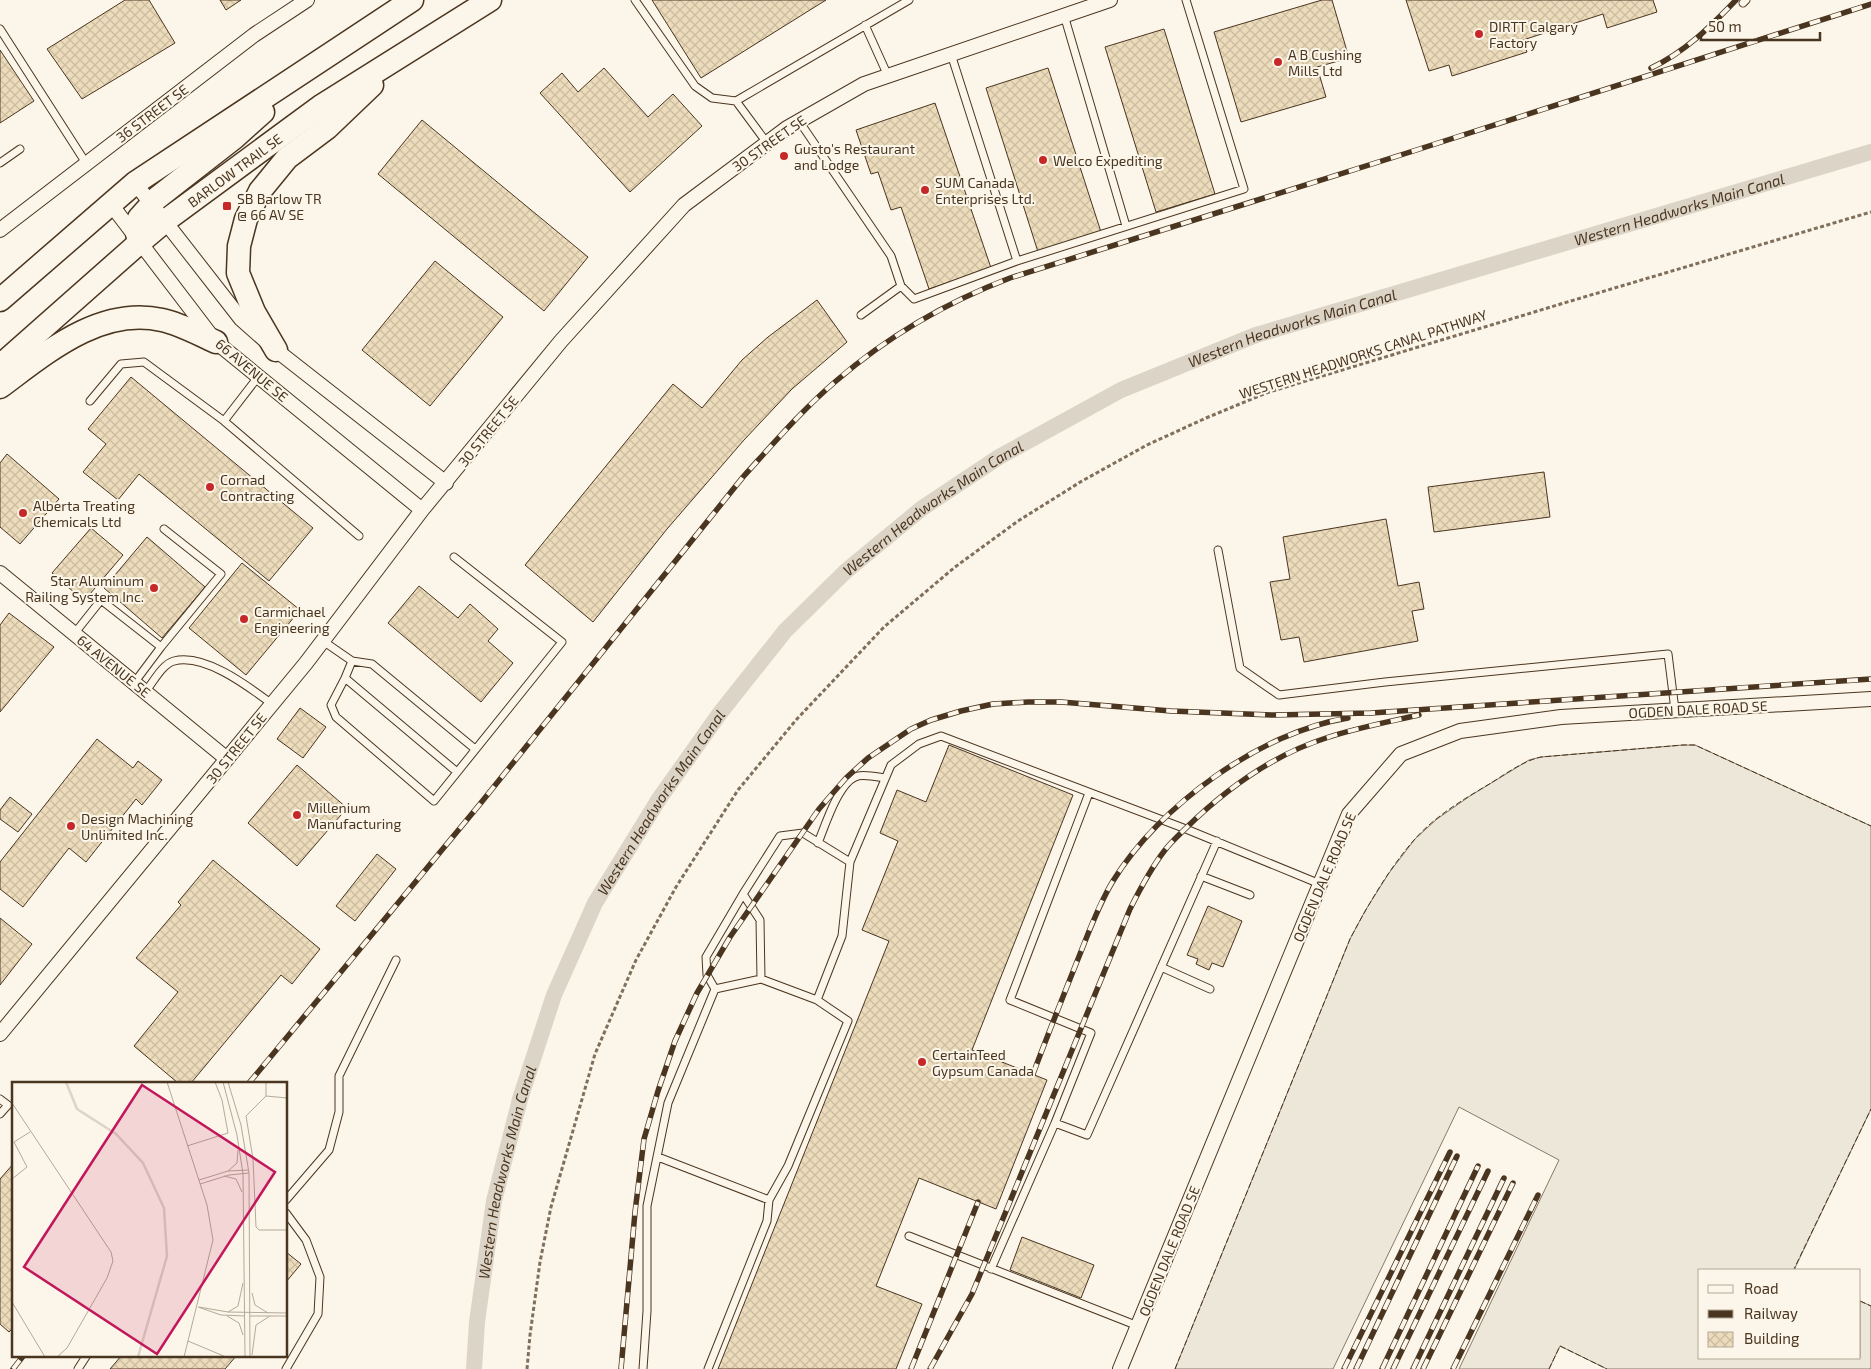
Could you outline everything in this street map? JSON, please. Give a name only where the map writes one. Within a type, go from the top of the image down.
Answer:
[{"type":"main road","points":[[0,300],[135,183],[412,0]]},
{"type":"main road","name":"BARLOW TRAIL SE","points":[[0,366],[138,242],[158,213],[321,106],[490,0]]},
{"type":"main road","points":[[276,350],[254,312],[238,273],[239,246],[246,218],[260,191],[287,158],[327,128],[399,57]]},
{"type":"main road","points":[[158,213],[157,198],[234,138],[320,61]]},
{"type":"main road","points":[[0,387],[52,348],[92,328],[120,319],[162,320],[216,342]]},
{"type":"street","name":"36 STREET SE","points":[[0,230],[254,35],[307,0]]},
{"type":"street","name":"30 STREET SE","points":[[0,1034],[272,704],[422,510],[561,341],[684,205],[798,121],[864,84],[1110,0]]},
{"type":"street","points":[[135,183],[241,320],[276,350],[446,483]]},
{"type":"street","name":"66 AVENUE SE","points":[[110,203],[216,342],[422,510]]},
{"type":"street","name":"64 AVENUE SE","points":[[0,573],[227,759]]},
{"type":"street","name":"OGDEN DALE ROAD SE","points":[[1120,1369],[1349,814],[1401,754],[1460,731],[1561,717],[1871,699]]},
{"type":"lane","points":[[635,0],[695,86],[712,98],[736,101],[909,0]]},
{"type":"lane","points":[[798,121],[891,256],[900,286],[914,299],[1017,261],[1244,189],[1186,0]]},
{"type":"lane","points":[[1064,15],[1126,226]]},
{"type":"lane","points":[[865,25],[888,76]]},
{"type":"lane","points":[[0,29],[86,163]]},
{"type":"lane","points":[[951,54],[1017,261]]},
{"type":"lane","points":[[736,101],[766,143]]},
{"type":"lane","points":[[0,163],[20,149]]},
{"type":"lane","points":[[861,315],[900,286]]},
{"type":"lane","points":[[90,401],[121,364],[144,362],[224,421],[359,536]]},
{"type":"lane","points":[[224,421],[258,377]]},
{"type":"lane","points":[[134,683],[221,574],[164,528]]},
{"type":"lane","points":[[1218,550],[1240,668],[1279,695],[1385,682],[1668,654],[1675,710]]},
{"type":"lane","points":[[352,661],[331,705],[336,717],[434,801],[562,642],[454,558]]},
{"type":"lane","points":[[74,634],[101,600],[161,647]]},
{"type":"lane","points":[[323,640],[352,661],[372,664],[475,749]]},
{"type":"lane","points":[[146,692],[168,664],[175,660],[188,660],[201,663],[239,679],[272,704]]},
{"type":"lane","points":[[345,678],[457,772]]},
{"type":"lane","points":[[818,1000],[842,936],[850,862],[891,765],[919,744],[941,736],[1216,841],[1320,884]]},
{"type":"lane","points":[[818,842],[837,799],[848,782],[858,775],[885,778]]},
{"type":"lane","points":[[991,1269],[1092,1033],[1010,1000],[1089,793]]},
{"type":"lane","points":[[715,988],[707,975],[706,958],[780,836],[803,833],[850,862]]},
{"type":"lane","points":[[1055,1123],[1087,1135],[1216,841]]},
{"type":"lane","points":[[1201,876],[1250,895]]},
{"type":"lane","points":[[744,894],[760,920],[761,979]]},
{"type":"lane","points":[[288,1198],[329,1150],[339,1112],[340,1076],[396,960]]},
{"type":"lane","points":[[1161,967],[1210,989]]},
{"type":"lane","points":[[708,1369],[767,1221],[769,1200],[788,1166],[848,1021],[818,1000],[761,979],[715,988]]},
{"type":"lane","points":[[643,1369],[648,1206],[668,1103],[715,988]]},
{"type":"lane","points":[[0,1099],[8,1105],[0,1114]]},
{"type":"lane","points":[[658,1157],[769,1200]]},
{"type":"lane","points":[[286,1369],[318,1314],[320,1277],[306,1240],[288,1216]]},
{"type":"lane","points":[[909,1236],[1138,1326]]},
{"type":"lane","points":[[78,1369],[86,1356]]},
{"type":"path","name":"WESTERN HEADWORKS CANAL PATHWAY","points":[[527,1369],[540,1262],[552,1207],[595,1054],[636,960],[676,887],[738,790],[796,720],[884,627],[955,567],[1018,522],[1082,481],[1147,445],[1266,393],[1871,212]]},
{"type":"shaded area","points":[[1695,745],[1871,826],[1871,1109],[1796,1269],[1698,1269],[1698,1359],[1861,1359],[1861,1301],[1871,1306],[1871,1369],[1607,1369],[1560,1346],[1549,1369],[1459,1369],[1559,1160],[1459,1107],[1333,1369],[1175,1369],[1350,939],[1365,911],[1389,873],[1415,839],[1437,819],[1470,796],[1529,760],[1541,757]]},
{"type":"building","points":[[125,0],[149,0],[175,43],[82,99],[47,49]]},
{"type":"building","points":[[220,0],[241,0],[226,10]]},
{"type":"building","points":[[652,0],[826,0],[701,78]]},
{"type":"building","name":"A B Cushing Mills Ltd","points":[[1322,0],[1332,0],[1349,58],[1317,67],[1326,97],[1241,122],[1214,32]]},
{"type":"building","name":"DIRTT Calgary Factory","points":[[1406,0],[1653,0],[1657,12],[1607,28],[1603,14],[1523,40],[1527,52],[1452,76],[1449,65],[1429,71]]},
{"type":"building","name":"Welco Expediting","points":[[1164,29],[1215,194],[1156,212],[1105,47]]},
{"type":"building","points":[[0,50],[34,101],[0,123]]},
{"type":"building","points":[[604,68],[648,117],[673,94],[702,126],[630,192],[540,93],[562,73],[578,92]]},
{"type":"building","name":"Welco Expediting","points":[[1048,68],[1101,232],[1038,252],[986,88]]},
{"type":"building","name":"SUM Canada Enterprises Ltd.","points":[[935,103],[991,268],[929,289],[901,207],[891,210],[878,172],[871,174],[856,130]]},
{"type":"building","points":[[422,120],[588,257],[544,311],[378,174]]},
{"type":"building","points":[[435,261],[503,317],[430,406],[362,350]]},
{"type":"building","points":[[817,300],[847,342],[792,389],[744,440],[667,529],[593,622],[525,565],[673,384],[702,408],[742,360],[768,337]]},
{"type":"building","name":"Cornad Contracting","points":[[131,377],[313,528],[269,581],[139,474],[118,500],[83,472],[106,444],[88,429]]},
{"type":"building","name":"Alberta Treating Chemicals Ltd","points":[[7,454],[59,499],[20,544],[0,527],[0,463]]},
{"type":"building","points":[[1544,472],[1550,517],[1434,532],[1428,487]]},
{"type":"building","points":[[1386,519],[1398,586],[1419,582],[1424,609],[1412,611],[1418,641],[1304,662],[1299,637],[1281,640],[1270,582],[1290,579],[1283,537]]},
{"type":"building","points":[[91,528],[123,555],[84,601],[52,573]]},
{"type":"building","name":"Star Aluminum Railing System Inc.","points":[[147,537],[205,587],[162,638],[104,588]]},
{"type":"building","name":"Carmichael Engineering","points":[[242,563],[300,610],[246,675],[189,628]]},
{"type":"building","points":[[419,586],[458,618],[470,604],[498,629],[488,641],[513,663],[481,702],[388,623]]},
{"type":"building","points":[[9,613],[54,647],[0,712],[0,625]]},
{"type":"building","points":[[300,708],[326,727],[303,758],[277,739]]},
{"type":"building","name":"Design Machining Unlimited Inc.","points":[[97,739],[133,768],[138,761],[162,780],[142,805],[136,799],[86,862],[69,848],[23,907],[0,889],[0,862]]},
{"type":"building","name":"CertainTeed Gypsum Canada","points":[[949,745],[1073,795],[972,1050],[1047,1080],[996,1209],[919,1178],[876,1286],[922,1304],[896,1369],[718,1369],[889,941],[862,930],[898,841],[880,833],[897,790],[926,802]]},
{"type":"building","name":"Millenium Manufacturing","points":[[297,765],[347,808],[297,866],[248,823]]},
{"type":"building","points":[[10,797],[32,814],[18,832],[0,819],[0,810]]},
{"type":"building","points":[[377,854],[396,869],[355,921],[336,906]]},
{"type":"building","points":[[213,860],[320,949],[292,984],[281,975],[192,1082],[177,1082],[134,1046],[178,992],[136,958],[181,905],[178,902]]},
{"type":"building","points":[[1208,906],[1242,921],[1223,967],[1212,963],[1209,970],[1196,964],[1198,959],[1187,955]]},
{"type":"building","points":[[0,918],[32,944],[0,985]]},
{"type":"building","points":[[12,1165],[12,1329],[9,1332],[0,1324],[0,1179]]},
{"type":"building","points":[[1022,1237],[1094,1265],[1081,1298],[1010,1270]]},
{"type":"building","points":[[288,1254],[301,1264],[288,1280]]},
{"type":"building","points":[[121,1356],[236,1356],[225,1369],[110,1369]]},
{"type":"waterway","name":"Western Headworks Main Canal","points":[[474,1369],[477,1322],[494,1201],[520,1099],[554,995],[595,903],[659,799],[720,713],[785,631],[846,571],[921,509],[999,457],[1121,390],[1256,335],[1871,152]]},
{"type":"railway","points":[[1651,68],[1686,47],[1736,0]]},
{"type":"railway","points":[[250,1082],[480,804],[743,477],[823,392],[897,335],[963,298],[1010,278],[1871,4]]},
{"type":"railway","points":[[621,1369],[635,1212],[644,1139],[675,1041],[697,993],[730,937],[819,809],[846,778],[868,758],[911,729],[931,720],[961,711],[993,704],[1028,702],[1061,702],[1171,711],[1273,715],[1371,713],[1871,679]]},
{"type":"railway","points":[[930,1369],[972,1294],[1130,909],[1150,871],[1165,850],[1172,841],[1217,800],[1251,775],[1287,754],[1337,734],[1419,715]]},
{"type":"railway","points":[[1033,1074],[1099,908],[1113,881],[1133,853],[1184,800],[1247,756],[1281,739],[1315,726],[1348,718]]},
{"type":"railway","points":[[1344,1369],[1450,1152]]},
{"type":"railway","points":[[1356,1369],[1457,1156]]},
{"type":"railway","points":[[1382,1369],[1478,1166]]},
{"type":"railway","points":[[1393,1369],[1488,1171]]},
{"type":"railway","points":[[1413,1369],[1504,1178]]},
{"type":"railway","points":[[1423,1369],[1513,1183]]},
{"type":"railway","points":[[1453,1369],[1538,1195]]},
{"type":"railway","points":[[911,1369],[978,1202]]},
{"type":"railway","points":[[13,1369],[23,1356]]},
{"type":"fence","points":[[1175,1369],[1350,939],[1371,901],[1396,863],[1422,831],[1440,816],[1515,768],[1541,757],[1695,745],[1871,826]]},
{"type":"fence","points":[[1794,1269],[1871,1109]]},
{"type":"fence","points":[[1861,1301],[1871,1306]]},
{"type":"fence","points":[[1549,1369],[1560,1346],[1607,1369]]},
{"type":"place","name":"DIRTT Calgary Factory","points":[[1479,34]]},
{"type":"place","name":"A B Cushing Mills Ltd","points":[[1278,62]]},
{"type":"place","name":"Gusto's Restaurant and Lodge","points":[[784,156]]},
{"type":"place","name":"Welco Expediting","points":[[1043,160]]},
{"type":"place","name":"SUM Canada Enterprises Ltd.","points":[[925,190]]},
{"type":"place","name":"SB Barlow TR @ 66 AV SE","points":[[227,206]]},
{"type":"place","name":"Cornad Contracting","points":[[210,487]]},
{"type":"place","name":"Alberta Treating Chemicals Ltd","points":[[23,513]]},
{"type":"place","name":"Star Aluminum Railing System Inc.","points":[[154,588]]},
{"type":"place","name":"Carmichael Engineering","points":[[244,619]]},
{"type":"place","name":"Millenium Manufacturing","points":[[297,815]]},
{"type":"place","name":"Design Machining Unlimited Inc.","points":[[71,826]]},
{"type":"place","name":"CertainTeed Gypsum Canada","points":[[922,1062]]}]
